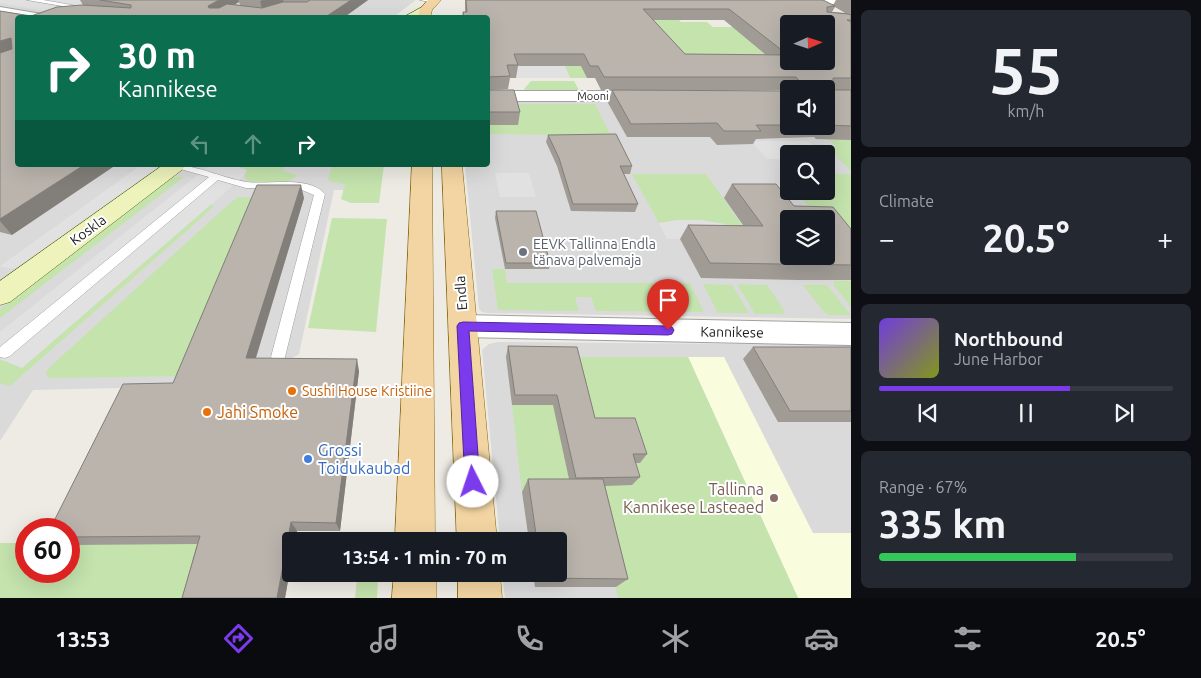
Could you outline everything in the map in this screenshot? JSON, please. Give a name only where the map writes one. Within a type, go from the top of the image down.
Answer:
[{"type":"main road","points":[[415,532],[422,167]]},
{"type":"main road","name":"Endla","points":[[452,167],[476,532]]},
{"type":"main road","points":[[414,598],[415,582]]},
{"type":"main road","points":[[479,582],[480,598]]},
{"type":"street","points":[[776,1],[848,1]]},
{"type":"street","points":[[811,1],[830,12]]},
{"type":"street","points":[[414,15],[434,5]]},
{"type":"street","points":[[0,10],[33,15]]},
{"type":"street","name":"Mooni","points":[[490,96],[663,96]]},
{"type":"street","name":"Koskla","points":[[1,293],[174,167]]},
{"type":"street","name":"Kannikese","points":[[463,326],[851,334]]},
{"type":"lane","points":[[30,0],[88,8],[71,13],[80,7]]},
{"type":"lane","points":[[184,167],[246,186],[304,187],[320,194],[278,357]]},
{"type":"lane","points":[[5,352],[217,176]]},
{"type":"shaded area","points":[[0,0],[416,0],[396,15],[15,15],[15,167],[360,167],[356,190],[334,190],[299,354],[248,385],[33,390],[0,441]]},
{"type":"shaded area","points":[[0,0],[112,0],[50,12],[0,3]]},
{"type":"shaded area","points":[[512,66],[565,66],[570,78],[516,78]]},
{"type":"shaded area","points":[[490,101],[637,101],[780,125],[780,135],[835,135],[835,117],[851,101],[851,319],[482,312],[479,309],[465,167],[490,167]]},
{"type":"shaded area","points":[[751,141],[809,141],[812,145],[780,145],[780,159],[767,159]]},
{"type":"shaded area","points":[[138,167],[159,167],[36,258],[13,269],[0,266]]},
{"type":"shaded area","points":[[207,167],[238,167],[247,170],[244,176],[22,368],[0,359],[0,332]]},
{"type":"shaded area","points":[[495,173],[529,173],[536,197],[500,197]]},
{"type":"shaded area","points":[[677,220],[701,220],[724,224],[735,240],[667,239],[659,223]]},
{"type":"shaded area","points":[[498,342],[851,345],[851,598],[505,598],[503,582],[567,582],[567,532],[499,532],[482,350],[489,344]]},
{"type":"shaded area","name":"Tallinna Kannikese Lasteaed","points":[[688,357],[724,357],[813,533],[851,533],[851,598],[798,598]]},
{"type":"green space","points":[[540,19],[707,22],[713,27],[733,27],[780,64],[780,70],[788,70],[799,79],[584,71],[587,78],[570,78],[551,37]]},
{"type":"green space","points":[[531,81],[574,81],[580,92],[525,91],[524,89]]},
{"type":"green space","points":[[512,104],[595,104],[611,136],[490,134],[490,123]]},
{"type":"green space","points":[[843,134],[851,141],[851,171],[835,156],[836,146],[827,138]]},
{"type":"green space","points":[[240,167],[284,167],[283,171],[297,175],[280,183],[258,183],[246,180],[244,173],[247,169]]},
{"type":"green space","points":[[331,167],[384,167],[379,203],[351,203],[341,199],[345,184],[331,182],[328,179]]},
{"type":"green space","points":[[632,174],[706,174],[780,279],[735,240],[724,224],[691,221],[659,223]]},
{"type":"green space","points":[[835,174],[851,174],[851,243],[835,228],[835,210],[812,210],[803,200],[835,200]]},
{"type":"green space","points":[[173,177],[184,177],[0,318],[0,309]]},
{"type":"green space","points":[[238,197],[261,198],[189,376],[51,378],[47,376],[46,372],[51,366]]},
{"type":"green space","points":[[210,205],[214,206],[10,386],[0,383],[0,359],[22,368]]},
{"type":"green space","points":[[332,218],[387,219],[376,332],[308,328]]},
{"type":"green space","points":[[492,269],[505,269],[507,283],[690,283],[704,312],[596,311],[591,297],[575,297],[579,311],[498,310]]},
{"type":"green space","points":[[834,281],[851,281],[851,307],[834,286]]},
{"type":"green space","points":[[703,284],[732,285],[749,313],[718,313]]},
{"type":"green space","points":[[737,284],[767,285],[784,310],[783,314],[755,314]]},
{"type":"green space","points":[[803,285],[827,285],[851,315],[829,315],[824,312]]},
{"type":"green space","points":[[573,357],[688,357],[798,598],[618,598],[594,492],[522,492],[512,405],[549,405]]},
{"type":"green space","points":[[0,543],[15,543],[15,583],[80,583],[80,543],[209,544],[195,598],[0,598]]},
{"type":"green space","points":[[357,582],[378,582],[377,598],[355,598]]},
{"type":"building","points":[[100,0],[219,0],[208,6],[209,8],[219,8],[227,4],[262,8],[283,2],[351,0],[328,15],[34,15],[57,7],[82,5],[131,8],[131,5]]},
{"type":"building","points":[[466,0],[823,0],[835,6],[827,7],[827,12],[851,15],[851,20],[847,20],[851,22],[851,78],[798,80],[796,77],[604,77],[598,66],[590,66],[584,54],[514,54],[518,65],[507,65],[510,76],[490,77],[490,15],[464,15],[463,12],[467,12]],"holes":[[[643,9],[729,9],[780,49],[780,15],[835,15],[835,70],[780,70],[780,55],[685,54]]]},
{"type":"building","points":[[0,11],[25,15],[15,15],[15,167],[81,167],[0,219],[0,53],[12,49],[11,38],[0,41]]},
{"type":"building","points":[[490,90],[514,90],[520,112],[490,112]]},
{"type":"building","points":[[612,90],[780,91],[780,125],[756,125],[761,131],[724,131],[717,123],[631,124]]},
{"type":"building","points":[[835,90],[851,90],[851,126],[835,125]]},
{"type":"building","points":[[616,134],[632,166],[620,166],[638,204],[573,204],[559,158],[548,135]]},
{"type":"building","points":[[732,184],[776,184],[780,189],[780,200],[789,200],[794,206],[833,207],[851,229],[851,265],[835,265],[835,210],[780,210],[780,264],[710,263],[688,225],[763,226]]},
{"type":"building","points":[[257,185],[301,185],[246,358],[357,359],[336,523],[291,522],[289,532],[282,532],[282,571],[277,598],[182,598],[200,536],[80,537],[80,518],[56,518],[123,384],[173,383]]},
{"type":"building","points":[[496,211],[536,211],[550,263],[506,263]]},
{"type":"building","points":[[508,346],[577,347],[595,418],[635,418],[647,454],[633,454],[640,477],[576,478],[557,395],[515,395]]},
{"type":"building","points":[[753,347],[851,347],[851,411],[790,411]]},
{"type":"building","points":[[528,479],[603,479],[628,579],[567,578],[567,532],[536,532]]},
{"type":"place","name":"EEVK Tallinna Endla tänava palvemaja","points":[[523,252]]},
{"type":"place","name":"Sushi House Kristiine","points":[[292,391]]},
{"type":"place","name":"Jahi Smoke","points":[[207,412]]},
{"type":"place","name":"Grossi Toidukaubad","points":[[308,459]]},
{"type":"place","name":"Tallinna Kannikese Lasteaed","points":[[774,498]]},
{"type":"route","points":[[473,482],[463,326],[668,330]]}]
